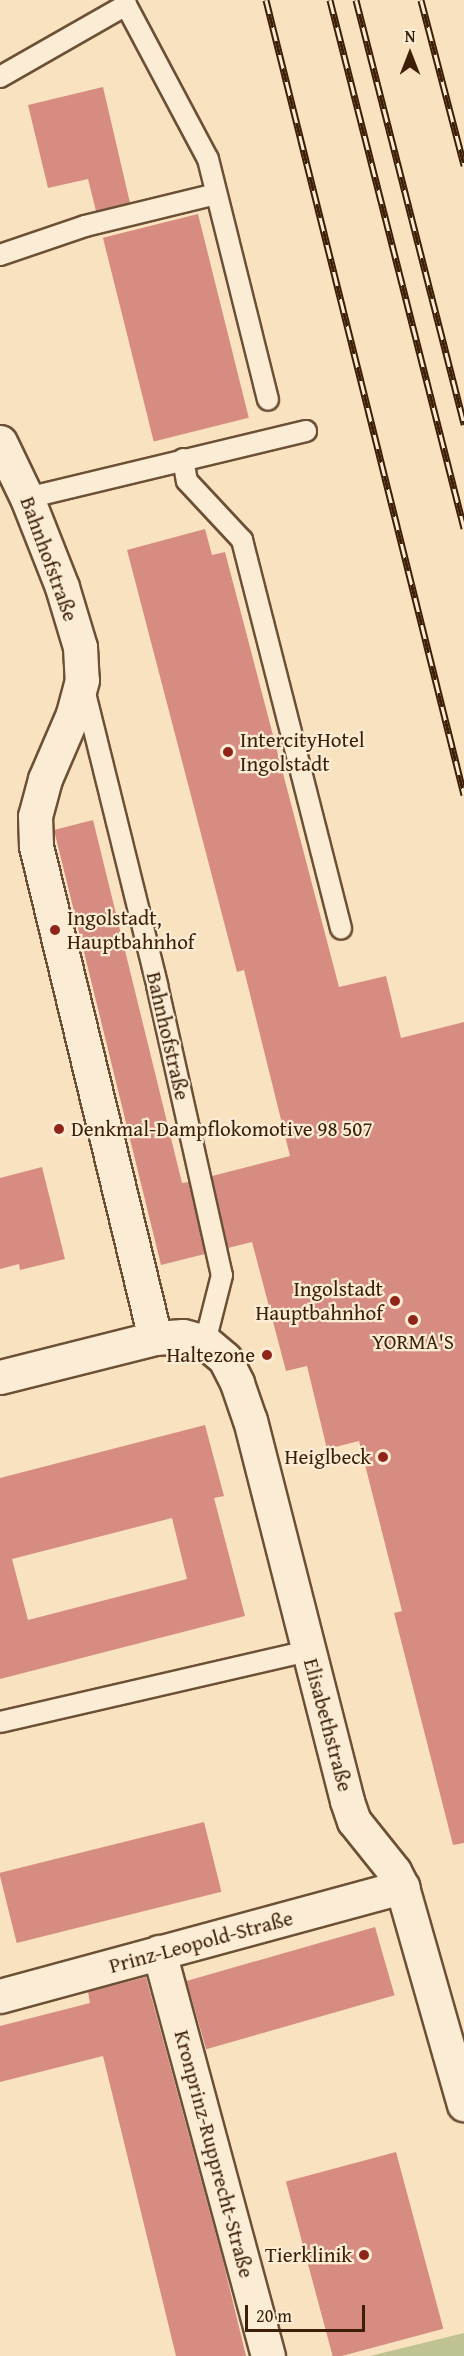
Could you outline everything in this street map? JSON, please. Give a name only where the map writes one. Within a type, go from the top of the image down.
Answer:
[{"type":"street","name":"Bahnhofstraße","points":[[0,442],[27,498],[62,587],[80,648],[81,680],[73,714],[45,779],[35,816],[36,846],[155,1338]]},
{"type":"street","points":[[0,1377],[155,1338],[183,1336],[205,1342]]},
{"type":"street","name":"Elisabethstraße","points":[[205,1342],[225,1359],[237,1383],[250,1420],[308,1651],[354,1821],[394,1871],[402,1887],[464,2104]]},
{"type":"street","name":"Prinz-Leopold-Straße","points":[[0,1996],[402,1887]]},
{"type":"street","name":"Kronprinz-Rupprecht-Straße","points":[[159,1952],[268,2356]]},
{"type":"lane","points":[[0,77],[126,2],[208,159],[268,400]]},
{"type":"lane","points":[[0,255],[85,226],[216,194]]},
{"type":"lane","points":[[27,498],[306,431]]},
{"type":"lane","points":[[183,459],[187,481],[242,540],[341,929]]},
{"type":"lane","name":"Bahnhofstraße","points":[[81,680],[157,985],[222,1275],[205,1342]]},
{"type":"lane","points":[[0,1722],[308,1651]]},
{"type":"green space","points":[[464,2333],[464,2356],[370,2356]]},
{"type":"building","points":[[103,87],[130,203],[96,211],[88,179],[48,188],[28,105]]},
{"type":"building","points":[[198,214],[249,418],[154,441],[103,238]]},
{"type":"building","points":[[205,529],[212,555],[225,552],[339,987],[386,976],[401,1038],[464,1022],[464,1843],[453,1845],[394,1613],[402,1611],[359,1441],[327,1449],[307,1366],[286,1371],[252,1242],[228,1248],[212,1176],[290,1156],[244,970],[237,972],[127,550]]},
{"type":"building","points":[[93,820],[182,1183],[189,1182],[205,1254],[161,1265],[54,830]]},
{"type":"building","points":[[42,1167],[65,1259],[20,1270],[19,1264],[0,1269],[0,1178]]},
{"type":"building","points":[[205,1425],[224,1496],[214,1498],[245,1616],[0,1679],[0,1478]],"holes":[[[172,1518],[187,1579],[28,1620],[12,1559]]]},
{"type":"building","points":[[204,1822],[221,1892],[17,1943],[0,1873]]},
{"type":"building","points":[[375,1927],[395,1995],[206,2049],[187,1981]]},
{"type":"building","points":[[146,1977],[223,2261],[246,2356],[176,2356],[103,2056],[0,2082],[0,2026],[90,2003],[88,1992]]},
{"type":"building","name":"Tierklinik","points":[[396,2152],[443,2329],[342,2356],[333,2356],[286,2182]]},
{"type":"railway","points":[[266,0],[464,795]]},
{"type":"railway","points":[[330,0],[464,528]]},
{"type":"railway","points":[[356,0],[464,424]]},
{"type":"railway","points":[[421,0],[464,165]]},
{"type":"place","name":"IntercityHotel Ingolstadt","points":[[228,752]]},
{"type":"place","name":"Ingolstadt, Hauptbahnhof","points":[[55,930]]},
{"type":"place","name":"Denkmal-Dampflokomotive 98 507","points":[[59,1129]]},
{"type":"place","name":"Ingolstadt Hauptbahnhof","points":[[395,1301]]},
{"type":"place","name":"YORMA'S","points":[[413,1320]]},
{"type":"place","name":"Haltezone","points":[[267,1355]]},
{"type":"place","name":"Heiglbeck","points":[[383,1457]]},
{"type":"place","name":"Tierklinik","points":[[364,2255]]}]
